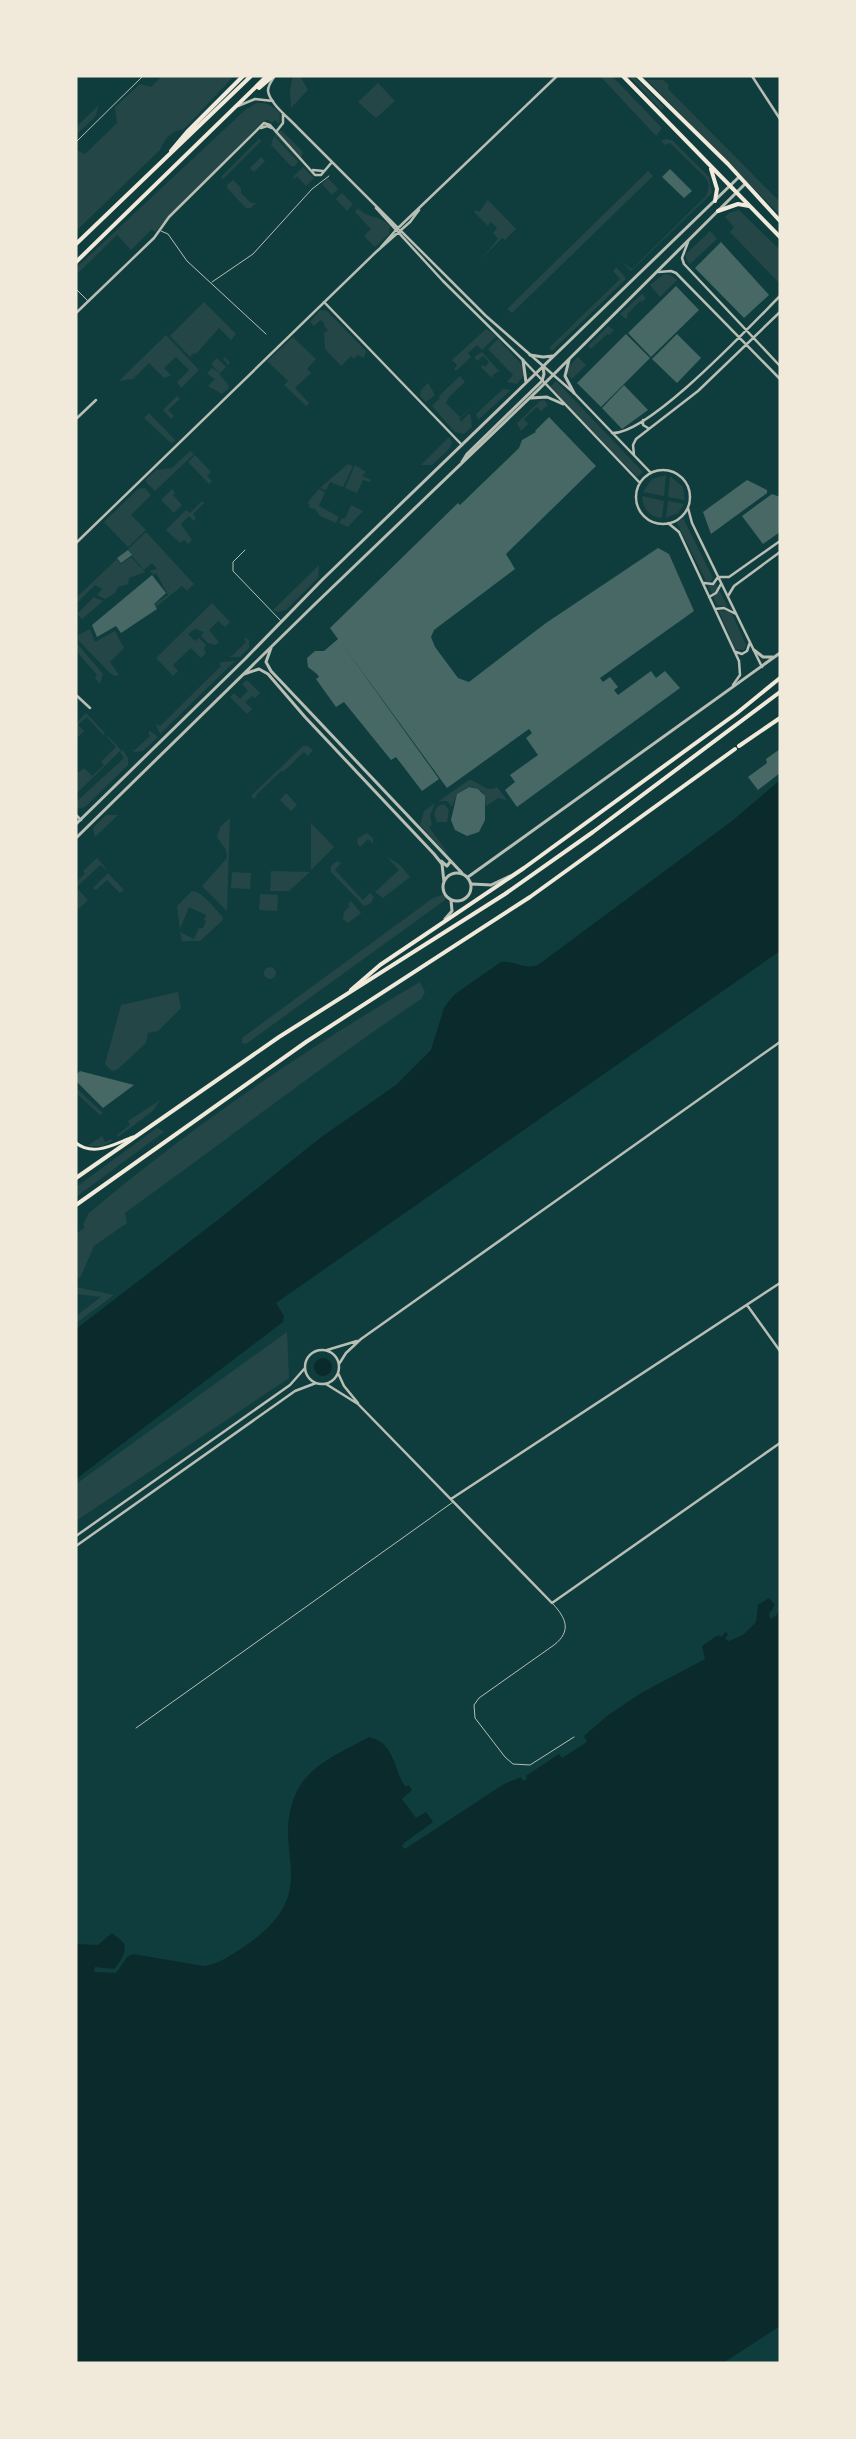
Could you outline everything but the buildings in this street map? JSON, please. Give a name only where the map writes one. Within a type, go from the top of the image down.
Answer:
[{"type":"main road","points":[[160,164],[187,132],[243,76]]},
{"type":"main road","points":[[77,242],[251,76]]},
{"type":"main road","points":[[246,99],[267,76]]},
{"type":"main road","points":[[76,262],[236,107],[274,76]]},
{"type":"main road","points":[[623,76],[780,237]]},
{"type":"main road","points":[[638,76],[780,221]]},
{"type":"main road","points":[[711,167],[717,189],[714,201]]},
{"type":"main road","points":[[718,211],[738,204],[750,206]]},
{"type":"main road","points":[[350,991],[380,965],[524,868],[737,713],[780,676]]},
{"type":"main road","points":[[76,1178],[210,1084],[350,991],[410,956],[549,864],[780,692]]},
{"type":"main road","points":[[76,1205],[306,1042],[530,897],[780,718]]},
{"type":"main road","points":[[76,1143],[84,1148],[97,1150],[138,1135]]},
{"type":"street","points":[[274,76],[268,90],[273,101],[283,112],[486,316],[574,394],[651,473]]},
{"type":"street","points":[[76,543],[557,76]]},
{"type":"street","points":[[752,76],[780,119]]},
{"type":"street","points":[[236,107],[255,99],[273,101]]},
{"type":"street","points":[[276,132],[283,123],[283,112]]},
{"type":"street","points":[[76,313],[161,231],[169,217],[265,126],[272,128],[312,170],[324,170],[332,162]]},
{"type":"street","points":[[76,824],[246,660],[281,621],[739,177]]},
{"type":"street","points":[[461,465],[467,454],[552,375],[745,184]]},
{"type":"street","points":[[368,199],[458,297],[523,360],[640,483]]},
{"type":"street","points":[[688,241],[682,258],[684,264],[780,366]]},
{"type":"street","points":[[658,272],[671,271],[676,273],[780,379]]},
{"type":"street","points":[[612,433],[624,432],[688,387],[780,296]]},
{"type":"street","points":[[324,302],[462,445]]},
{"type":"street","points":[[634,456],[634,440],[698,391],[780,312]]},
{"type":"street","points":[[530,355],[554,356]]},
{"type":"street","points":[[569,358],[565,376],[574,394]]},
{"type":"street","points":[[523,360],[526,382]]},
{"type":"street","points":[[76,838],[272,645],[530,398],[543,382],[543,366]]},
{"type":"street","points":[[530,398],[547,397],[563,404]]},
{"type":"street","points":[[76,420],[96,400]]},
{"type":"street","points":[[644,418],[644,426],[650,428]]},
{"type":"street","points":[[688,508],[680,518],[668,523],[652,521],[640,511],[636,497],[640,483],[651,473],[668,470],[684,479],[690,494],[688,508],[690,518],[762,668]]},
{"type":"street","points":[[668,523],[679,532],[735,651],[741,670],[733,685]]},
{"type":"street","points":[[718,577],[727,578],[780,541]]},
{"type":"street","points":[[728,597],[732,588],[780,552]]},
{"type":"street","points":[[749,564],[748,568],[753,571]]},
{"type":"street","points":[[702,582],[711,584],[716,582],[718,577]]},
{"type":"street","points":[[709,597],[716,593],[721,583]]},
{"type":"street","points":[[715,609],[724,608],[737,615]]},
{"type":"street","points":[[735,651],[742,654],[747,651],[750,641]]},
{"type":"street","points":[[272,645],[266,662],[271,671],[450,862],[468,877],[472,884],[468,897],[460,901],[451,900]]},
{"type":"street","points":[[754,650],[763,657],[778,654]]},
{"type":"street","points":[[468,877],[733,685],[762,668],[778,654]]},
{"type":"street","points":[[242,675],[259,669],[268,674],[305,718],[434,854],[446,865],[450,865],[450,862]]},
{"type":"street","points":[[76,695],[90,708]]},
{"type":"street","points":[[76,815],[80,820]]},
{"type":"street","points":[[434,854],[442,864],[443,890],[451,900],[450,914],[434,930]]},
{"type":"street","points":[[472,884],[491,885],[524,868]]},
{"type":"street","points":[[444,882],[452,873],[462,873]]},
{"type":"street","points":[[326,1384],[333,1380],[338,1373],[339,1364],[346,1353],[361,1339],[780,1042]]},
{"type":"street","points":[[452,1501],[780,1283]]},
{"type":"street","points":[[747,1305],[780,1351]]},
{"type":"street","points":[[316,1383],[307,1376],[305,1368],[306,1360],[311,1354],[318,1350],[326,1350],[361,1339]]},
{"type":"street","points":[[326,1350],[334,1354],[339,1364]]},
{"type":"street","points":[[76,1536],[290,1385],[305,1368]]},
{"type":"street","points":[[338,1373],[358,1404],[552,1603],[780,1443]]},
{"type":"street","points":[[76,1546],[295,1391],[316,1383],[326,1384],[358,1404]]},
{"type":"lane","points":[[76,142],[143,76]]},
{"type":"lane","points":[[212,282],[253,254],[312,189],[329,176]]},
{"type":"lane","points":[[161,231],[168,234],[184,257],[266,334]]},
{"type":"lane","points":[[76,289],[88,302]]},
{"type":"lane","points":[[246,550],[233,562],[233,571],[281,621]]},
{"type":"lane","points":[[136,1728],[452,1501]]},
{"type":"lane","points":[[552,1603],[565,1618],[567,1627],[564,1636],[479,1698],[474,1705],[474,1714],[478,1723],[508,1761],[518,1766],[535,1762],[574,1737]]},
{"type":"shaded area","points":[[162,76],[234,76],[184,129],[175,131],[169,136],[160,150],[76,231],[76,150],[85,154],[117,123],[115,107],[140,84],[151,87]]},
{"type":"shaded area","points":[[293,76],[300,76],[308,90],[291,108],[290,90]]},
{"type":"shaded area","points":[[600,76],[612,76],[662,128],[656,136]]},
{"type":"shaded area","points":[[629,76],[634,76],[664,107],[661,110]]},
{"type":"shaded area","points":[[647,80],[663,80],[669,85],[668,89],[780,202],[780,215]]},
{"type":"shaded area","points":[[378,83],[395,101],[376,118],[358,102]]},
{"type":"shaded area","points":[[256,103],[269,105],[280,113],[279,124],[275,120],[272,123],[268,120],[263,121],[155,232],[152,229],[131,250],[117,235],[76,275],[76,268],[245,110]]},
{"type":"shaded area","points":[[99,105],[95,117],[76,135],[76,127]]},
{"type":"shaded area","points":[[278,131],[282,131],[303,152],[300,161],[275,135]]},
{"type":"shaded area","points":[[274,136],[298,162],[295,166],[291,166],[271,145]]},
{"type":"shaded area","points":[[259,139],[261,141],[223,179],[221,177]]},
{"type":"shaded area","points":[[666,139],[672,140],[709,177],[712,193],[631,271],[622,262],[632,269],[706,196],[708,191],[709,185],[706,178],[670,143],[665,145],[661,141]]},
{"type":"shaded area","points":[[261,157],[265,161],[254,172],[250,168]]},
{"type":"shaded area","points":[[303,167],[314,178],[306,186],[297,176],[294,179],[293,177]]},
{"type":"shaded area","points":[[648,171],[653,176],[512,313],[507,309]]},
{"type":"shaded area","points":[[328,178],[338,189],[332,195],[322,184]]},
{"type":"shaded area","points":[[233,180],[241,188],[241,193],[251,203],[256,203],[251,208],[246,208],[227,188],[227,185]]},
{"type":"shaded area","points":[[342,193],[353,204],[347,211],[336,199]]},
{"type":"shaded area","points":[[488,200],[516,229],[505,240],[502,238],[482,258],[498,239],[493,233],[497,228],[491,222],[488,226],[474,212],[476,210],[479,212]]},
{"type":"shaded area","points":[[358,208],[366,214],[381,219],[390,226],[389,234],[375,247],[364,236],[371,229],[355,212]]},
{"type":"shaded area","points":[[739,210],[780,250],[780,284],[730,232],[734,227],[725,217],[729,213]]},
{"type":"shaded area","points":[[710,231],[717,239],[690,264],[686,259],[686,254]]},
{"type":"shaded area","points":[[616,267],[625,277],[625,280],[552,351],[549,348],[620,279],[613,271]]},
{"type":"shaded area","points":[[664,274],[671,275],[677,280],[660,297],[650,285]]},
{"type":"shaded area","points":[[642,294],[646,298],[642,302],[640,301],[627,314],[628,317],[626,319],[620,314]]},
{"type":"shaded area","points":[[204,302],[236,334],[231,340],[219,328],[196,354],[194,353],[190,357],[170,336]]},
{"type":"shaded area","points":[[320,310],[327,311],[366,351],[364,358],[358,355],[354,359],[351,356],[341,366],[325,349],[324,333],[328,330],[324,326],[325,324],[321,320],[314,326],[310,322]]},
{"type":"shaded area","points":[[608,326],[614,330],[591,349],[588,346]]},
{"type":"shaded area","points":[[486,329],[496,336],[482,350],[477,345],[468,353],[471,357],[456,371],[454,369],[457,365],[452,360]]},
{"type":"shaded area","points":[[166,335],[199,370],[181,388],[177,382],[189,370],[176,357],[164,368],[171,375],[164,378],[149,363],[133,379],[119,381]]},
{"type":"shaded area","points":[[293,337],[316,359],[307,369],[311,373],[295,388],[309,403],[306,406],[284,385],[288,381],[267,361]]},
{"type":"shaded area","points":[[498,339],[524,367],[525,374],[517,384],[507,382],[513,375],[488,349]]},
{"type":"shaded area","points":[[482,352],[500,372],[492,376],[493,379],[481,367],[483,365],[485,367],[489,362],[483,356],[477,361],[474,357]]},
{"type":"shaded area","points":[[225,357],[230,363],[226,367],[228,364],[223,359]]},
{"type":"shaded area","points":[[578,357],[586,365],[572,379],[566,374],[567,368]]},
{"type":"shaded area","points":[[217,358],[226,367],[220,373],[211,364]]},
{"type":"shaded area","points":[[212,368],[220,373],[229,388],[222,394],[208,386],[216,378],[214,379],[207,373]]},
{"type":"shaded area","points":[[460,376],[465,382],[449,397],[446,403],[460,417],[476,404],[459,419],[463,423],[462,420],[470,413],[472,427],[464,434],[455,432],[432,406],[440,398],[439,396]]},
{"type":"shaded area","points":[[556,381],[643,472],[637,477],[550,387]]},
{"type":"shaded area","points":[[428,383],[435,395],[426,402],[420,396],[421,390]]},
{"type":"shaded area","points":[[503,389],[511,390],[478,420],[476,414]]},
{"type":"shaded area","points":[[177,396],[180,399],[168,410],[174,416],[171,419],[163,410]]},
{"type":"shaded area","points":[[544,400],[548,405],[541,411],[537,407],[524,419],[528,424],[521,431],[517,423],[540,401]]},
{"type":"shaded area","points":[[149,413],[175,442],[171,443],[144,418]]},
{"type":"shaded area","points":[[449,437],[452,442],[450,448],[432,465],[421,465]]},
{"type":"shaded area","points":[[190,451],[194,454],[155,491],[146,482],[146,479],[156,470],[172,468]]},
{"type":"shaded area","points":[[195,455],[211,472],[207,476],[212,481],[209,484],[188,462]]},
{"type":"shaded area","points":[[348,464],[353,466],[343,487],[330,482],[326,490],[320,488]]},
{"type":"shaded area","points":[[355,465],[366,472],[362,476],[371,480],[370,482],[363,480],[357,493],[345,488]]},
{"type":"shaded area","points":[[666,475],[664,496],[643,492],[652,479]]},
{"type":"shaded area","points":[[670,476],[683,487],[685,500],[668,497]]},
{"type":"shaded area","points":[[145,488],[151,495],[131,515],[146,530],[128,547],[104,522],[138,489]]},
{"type":"shaded area","points":[[172,489],[175,493],[173,495],[182,505],[174,513],[161,500]]},
{"type":"shaded area","points":[[319,489],[325,492],[319,506],[339,517],[336,523],[320,516],[315,509],[310,508],[308,502]]},
{"type":"shaded area","points":[[642,496],[664,501],[662,518],[648,512]]},
{"type":"shaded area","points":[[202,501],[204,503],[193,514],[196,518],[194,521],[189,516],[181,524],[192,540],[188,544],[184,540],[180,543],[166,530],[186,510],[190,513]]},
{"type":"shaded area","points":[[668,501],[684,504],[678,513],[666,518]]},
{"type":"shaded area","points":[[351,505],[363,511],[348,527],[339,523],[342,518],[345,519]]},
{"type":"shaded area","points":[[683,518],[713,578],[710,582],[706,581],[677,523]]},
{"type":"shaded area","points":[[146,532],[194,584],[187,591],[182,586],[156,607],[154,604],[168,595],[156,573],[154,575],[150,571],[157,569],[152,563],[144,570],[128,549]]},
{"type":"shaded area","points":[[131,557],[145,572],[129,578],[128,584],[118,587],[115,593],[105,599],[97,595],[102,589],[95,585],[76,604],[76,598],[117,559],[121,564]]},
{"type":"shaded area","points":[[319,565],[318,578],[286,610],[278,612],[273,610]]},
{"type":"shaded area","points":[[715,582],[728,607],[717,605],[708,585]]},
{"type":"shaded area","points":[[94,597],[103,601],[82,619],[77,614]]},
{"type":"shaded area","points":[[212,603],[230,622],[225,627],[218,621],[209,630],[219,642],[215,645],[208,643],[201,636],[204,632],[195,629],[188,634],[195,641],[199,638],[206,645],[204,649],[206,653],[201,658],[191,648],[173,665],[178,671],[173,676],[156,658]]},
{"type":"shaded area","points":[[719,611],[727,611],[732,614],[746,645],[744,650],[735,649]]},
{"type":"shaded area","points":[[90,629],[95,642],[115,631],[124,648],[110,662],[119,675],[115,676],[110,673],[78,640],[78,635]]},
{"type":"shaded area","points":[[244,639],[249,640],[249,648],[240,657],[231,657],[228,655],[232,656],[246,642]]},
{"type":"shaded area","points":[[76,642],[103,674],[100,684],[95,678],[97,675],[76,651]]},
{"type":"shaded area","points":[[235,661],[160,734],[157,724],[160,726],[221,666],[219,664],[221,662]]},
{"type":"shaded area","points":[[247,680],[260,693],[255,698],[252,696],[245,702],[252,709],[247,714],[230,697],[234,693],[240,699],[248,691],[242,684]]},
{"type":"shaded area","points":[[86,713],[105,733],[103,735],[87,717],[78,725],[84,731],[76,739],[76,723]]},
{"type":"shaded area","points":[[150,731],[158,737],[143,751],[135,752],[132,749],[135,750],[150,736],[148,733]]},
{"type":"shaded area","points":[[108,736],[121,750],[77,793],[76,770],[79,772],[84,768],[92,776],[104,765],[101,762],[116,747]]},
{"type":"shaded area","points":[[303,746],[308,746],[313,750],[308,756],[304,752],[283,772],[282,770],[254,799],[251,796]]},
{"type":"shaded area","points":[[123,750],[128,758],[128,765],[85,807],[76,809],[76,802],[124,758],[120,752]]},
{"type":"shaded area","points":[[469,780],[490,789],[497,787],[507,800],[498,798],[486,806],[482,791],[469,786],[457,794],[452,807],[447,801],[439,801]]},
{"type":"shaded area","points":[[780,780],[780,951],[276,1303],[284,1316],[283,1322],[76,1479],[76,1329],[219,1219],[320,1138],[396,1085],[431,1050],[444,1008],[455,994],[501,962],[510,962],[524,966],[538,965],[732,821]]},
{"type":"shaded area","points":[[286,793],[297,805],[291,811],[280,800]]},
{"type":"shaded area","points":[[435,803],[430,816],[432,825],[429,827],[446,853],[420,825],[424,811]]},
{"type":"shaded area","points":[[440,805],[445,805],[449,810],[447,822],[437,822],[435,811]]},
{"type":"shaded area","points":[[106,815],[118,815],[95,837],[93,828]]},
{"type":"shaded area","points":[[230,818],[227,911],[202,886],[227,858],[226,850],[217,837],[220,827]]},
{"type":"shaded area","points":[[311,823],[334,847],[311,870]]},
{"type":"shaded area","points":[[367,833],[373,838],[373,844],[368,839],[360,847],[357,843],[358,838]]},
{"type":"shaded area","points":[[387,857],[400,865],[410,877],[383,898],[375,892],[399,870]]},
{"type":"shaded area","points":[[97,858],[109,872],[100,865],[77,887],[76,882],[85,874],[83,871]]},
{"type":"shaded area","points":[[337,861],[341,863],[335,870],[363,900],[370,893],[374,897],[371,903],[364,906],[331,872],[331,866]]},
{"type":"shaded area","points":[[271,871],[310,872],[289,891],[270,891]]},
{"type":"shaded area","points":[[232,872],[251,873],[250,889],[231,888]]},
{"type":"shaded area","points":[[108,873],[124,890],[120,893],[107,880],[96,890],[93,888]]},
{"type":"shaded area","points":[[76,887],[88,900],[76,911]]},
{"type":"shaded area","points":[[192,891],[200,894],[208,901],[222,916],[223,920],[200,941],[182,941],[180,932],[194,939],[199,928],[203,928],[206,921],[204,920],[206,915],[189,907],[180,929],[177,906]]},
{"type":"shaded area","points":[[260,894],[278,895],[277,911],[259,910]]},
{"type":"shaded area","points":[[445,896],[445,900],[246,1044],[242,1043],[242,1038],[433,898]]},
{"type":"shaded area","points":[[351,901],[361,913],[348,923],[343,919],[344,912],[350,906],[348,904]]},
{"type":"shaded area","points":[[270,967],[276,973],[270,979],[264,973]]},
{"type":"shaded area","points":[[420,982],[425,992],[421,999],[309,1078],[125,1213],[127,1223],[94,1246],[81,1276],[76,1280],[76,1234],[85,1227],[83,1225],[89,1213],[168,1150],[250,1090],[291,1062]]},
{"type":"shaded area","points":[[178,992],[181,1008],[158,1031],[148,1033],[146,1043],[118,1069],[112,1071],[105,1064],[121,1005]]},
{"type":"shaded area","points":[[76,1088],[103,1113],[100,1115],[76,1093]]},
{"type":"shaded area","points":[[160,1100],[153,1111],[118,1137],[117,1135],[130,1125],[128,1121]]},
{"type":"shaded area","points":[[157,1128],[164,1132],[76,1197],[76,1187]]},
{"type":"shaded area","points":[[102,1136],[105,1142],[111,1139],[112,1141],[103,1146],[87,1146]]},
{"type":"shaded area","points":[[76,1287],[114,1295],[76,1323],[76,1316],[101,1297],[76,1294]]},
{"type":"shaded area","points":[[287,1332],[289,1378],[76,1521],[76,1484]]},
{"type":"shaded area","points":[[323,1358],[329,1361],[332,1367],[329,1373],[323,1376],[317,1373],[314,1367],[317,1361]]},
{"type":"shaded area","points":[[769,1598],[775,1605],[769,1614],[770,1619],[776,1616],[780,1608],[780,2326],[723,2363],[76,2363],[76,1944],[98,1945],[112,1933],[124,1943],[124,1954],[114,1969],[95,1967],[94,1972],[116,1973],[127,1957],[133,1954],[204,1966],[221,1961],[248,1944],[271,1924],[284,1905],[290,1887],[291,1869],[288,1833],[290,1813],[297,1791],[303,1782],[310,1773],[328,1759],[369,1737],[378,1740],[384,1745],[393,1758],[402,1781],[406,1787],[409,1785],[412,1790],[402,1799],[416,1818],[426,1812],[433,1822],[404,1843],[402,1846],[405,1849],[504,1784],[521,1777],[523,1781],[527,1779],[526,1776],[559,1754],[562,1758],[587,1742],[584,1736],[607,1716],[641,1693],[705,1659],[702,1646],[718,1635],[722,1637],[725,1632],[728,1634],[725,1639],[729,1641],[743,1635],[756,1622],[758,1605]]}]
